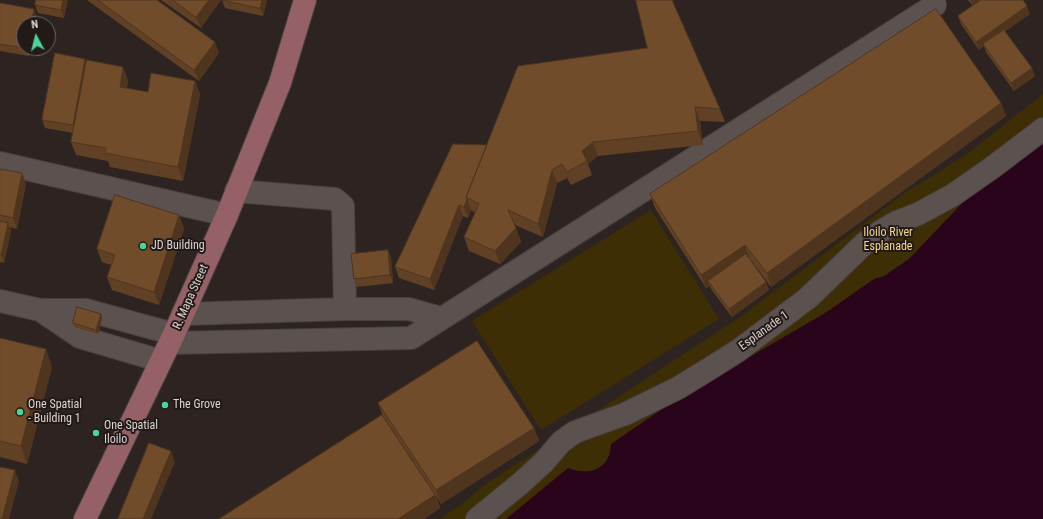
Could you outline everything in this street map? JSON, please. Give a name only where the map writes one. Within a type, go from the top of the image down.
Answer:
[{"type":"main road","name":"R. Mapa Street","points":[[85,519],[183,314],[227,215],[280,83],[305,0]]},
{"type":"street","points":[[40,310],[80,337],[168,346],[411,338],[935,5]]},
{"type":"street","name":"Esplanade 1","points":[[477,519],[521,483],[544,462],[562,442],[575,432],[632,411],[678,388],[740,350],[808,298],[865,242],[897,222],[918,214],[953,196],[1043,129]]},
{"type":"street","points":[[0,164],[227,215]]},
{"type":"street","points":[[236,191],[335,199],[343,206],[345,309]]},
{"type":"street","points":[[0,301],[40,310],[86,310],[168,346]]},
{"type":"street","points":[[183,314],[345,309],[409,309],[441,318]]},
{"type":"green space","name":"Iloilo River Esplanade","points":[[1043,94],[1043,187],[909,259],[884,277],[875,279],[577,519],[440,519],[463,503],[483,486],[740,317],[906,192],[971,151]]},
{"type":"green space","points":[[651,210],[719,319],[541,430],[472,321]]},
{"type":"shaded area","points":[[1043,143],[1043,519],[506,519],[568,468],[583,471],[597,469],[607,460],[610,453],[611,444],[671,403],[825,313],[874,279],[884,276],[909,259],[968,197]]},
{"type":"building","points":[[36,0],[63,0],[61,10],[35,5]]},
{"type":"building","points":[[98,0],[157,0],[215,42],[194,70]]},
{"type":"building","points":[[173,0],[209,0],[196,17]]},
{"type":"building","points":[[222,0],[262,0],[260,8]]},
{"type":"building","points":[[636,0],[672,0],[720,109],[695,107],[698,131],[593,142],[582,151],[587,161],[567,172],[562,164],[552,170],[538,224],[508,210],[516,228],[495,251],[464,237],[479,204],[466,197],[518,66],[647,48]]},
{"type":"building","points":[[981,0],[1023,0],[1027,6],[976,42],[958,16]]},
{"type":"building","points":[[0,3],[34,9],[33,16],[16,16],[16,47],[0,44]]},
{"type":"building","points":[[936,9],[1001,103],[767,273],[745,245],[701,275],[650,194]]},
{"type":"building","points":[[1004,30],[1032,68],[1011,83],[983,44]]},
{"type":"building","points":[[56,53],[85,59],[73,125],[42,120]]},
{"type":"building","points":[[87,60],[123,67],[120,87],[148,92],[151,73],[195,81],[178,167],[105,153],[106,148],[71,142]]},
{"type":"building","points":[[453,144],[487,145],[466,197],[467,199],[464,207],[459,205],[430,279],[395,267]]},
{"type":"building","points":[[0,169],[22,173],[13,218],[0,215]]},
{"type":"building","name":"JD Building","points":[[115,195],[179,215],[154,292],[107,277],[115,255],[97,249]]},
{"type":"building","points":[[0,221],[8,223],[1,255],[0,255]]},
{"type":"building","points":[[388,250],[390,275],[354,279],[351,254]]},
{"type":"building","points":[[746,254],[766,282],[729,309],[708,281]]},
{"type":"building","points":[[77,307],[101,314],[96,330],[73,323]]},
{"type":"building","name":"One Spatial - Building 1","points":[[0,338],[46,349],[21,446],[0,441]]},
{"type":"building","points":[[477,341],[534,428],[436,490],[378,403]]},
{"type":"building","points":[[382,415],[435,495],[398,519],[219,519]]},
{"type":"building","points":[[149,443],[171,451],[143,519],[118,519]]},
{"type":"building","points":[[0,467],[15,470],[2,519],[0,519]]},
{"type":"place","name":"JD Building","points":[[143,246]]},
{"type":"place","name":"The Grove","points":[[165,405]]},
{"type":"place","name":"One Spatial - Building 1","points":[[20,412]]},
{"type":"place","name":"One Spatial Iloilo","points":[[96,433]]}]
